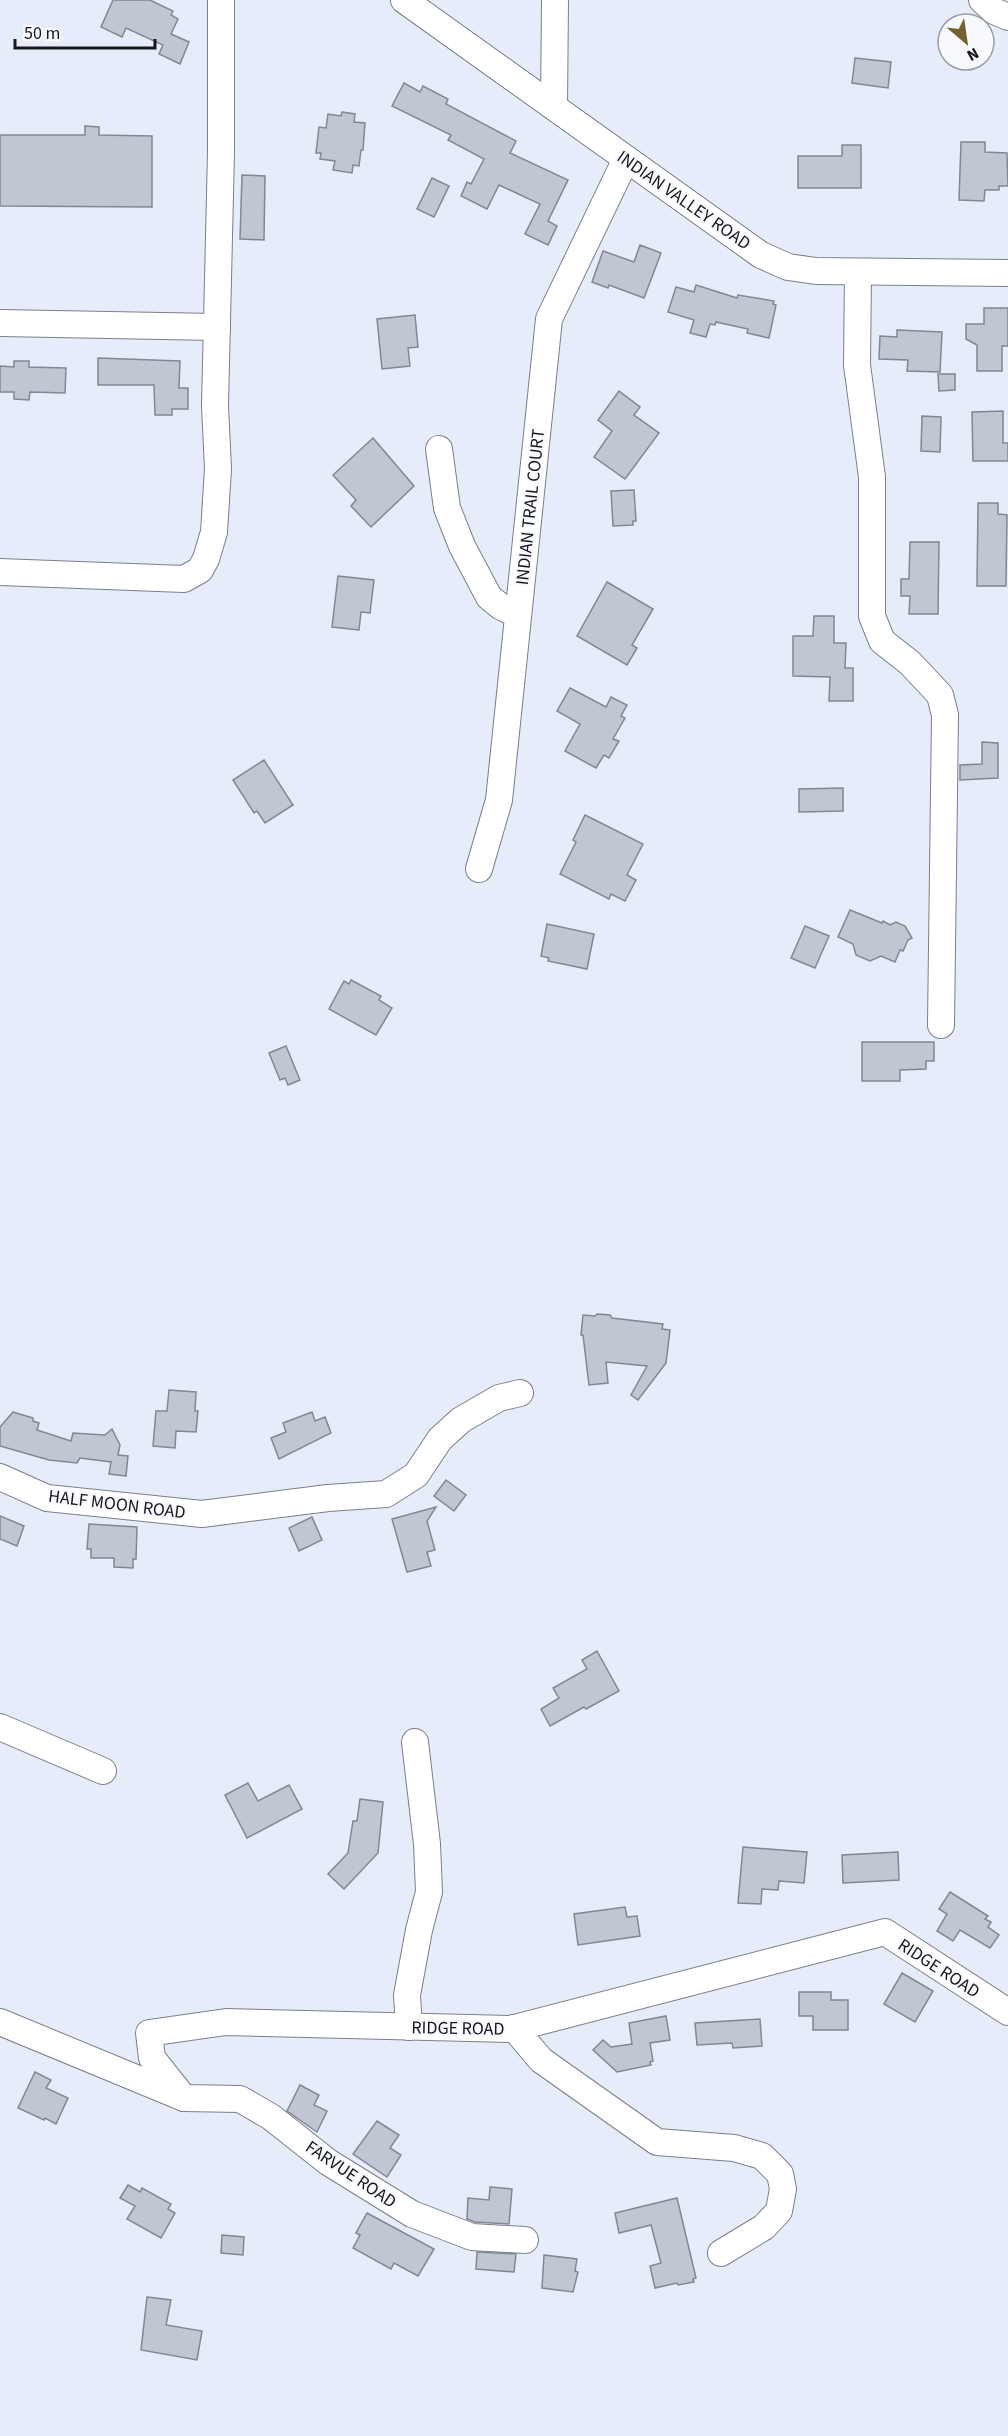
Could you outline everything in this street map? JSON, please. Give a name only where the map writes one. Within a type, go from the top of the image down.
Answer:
[{"type":"street","points":[[0,572],[184,579],[200,570],[206,559],[214,532],[218,470],[215,406],[218,327],[221,0]]},
{"type":"street","name":"INDIAN VALLEY ROAD","points":[[404,0],[761,255],[788,267],[816,271],[1008,273]]},
{"type":"street","points":[[554,107],[555,0]]},
{"type":"street","points":[[982,0],[994,11],[1008,17]]},
{"type":"street","name":"INDIAN TRAIL COURT","points":[[479,870],[499,800],[549,319],[626,159]]},
{"type":"street","points":[[858,272],[857,365],[872,477],[872,616],[882,641],[926,678],[940,695],[945,716],[940,1025]]},
{"type":"street","points":[[0,323],[218,327]]},
{"type":"street","points":[[439,449],[447,508],[462,546],[489,597],[500,606],[518,615]]},
{"type":"street","name":"HALF MOON ROAD","points":[[0,1477],[47,1498],[202,1514],[328,1498],[386,1494],[416,1474],[440,1439],[461,1420],[499,1398],[520,1393]]},
{"type":"street","points":[[0,1727],[103,1771]]},
{"type":"street","points":[[409,2027],[407,1995],[419,1930],[429,1892],[427,1844],[415,1742]]},
{"type":"street","name":"RIDGE ROAD","points":[[184,2098],[152,2058],[149,2033],[226,2022],[514,2028],[885,1932],[1008,2012]]},
{"type":"street","points":[[0,2022],[184,2098]]},
{"type":"street","points":[[514,2028],[541,2060],[657,2142],[734,2148],[762,2156],[780,2174],[783,2189],[779,2211],[764,2227],[721,2253]]},
{"type":"street","name":"FARVUE ROAD","points":[[184,2098],[240,2099],[271,2117],[328,2162],[412,2214],[472,2237],[525,2240]]},
{"type":"building","points":[[113,0],[150,0],[173,11],[171,15],[178,19],[171,34],[189,42],[180,64],[159,54],[163,45],[126,28],[122,37],[101,27]]},
{"type":"building","points":[[855,58],[891,62],[888,88],[852,83]]},
{"type":"building","points":[[404,83],[420,92],[423,86],[448,99],[446,104],[516,141],[510,153],[568,180],[548,221],[557,226],[548,245],[525,234],[540,204],[499,185],[487,209],[461,196],[467,182],[471,184],[484,159],[448,140],[451,135],[392,106]]},
{"type":"building","points":[[342,112],[355,114],[354,122],[365,123],[359,166],[353,165],[352,173],[333,170],[335,161],[320,159],[321,153],[316,153],[319,127],[326,128],[328,114],[341,116]]},
{"type":"building","points":[[85,126],[99,127],[99,135],[152,136],[152,207],[0,206],[0,135],[85,135]]},
{"type":"building","points":[[961,142],[985,142],[985,152],[1007,153],[1008,186],[999,186],[999,190],[985,190],[984,201],[959,200]]},
{"type":"building","points":[[842,145],[861,145],[861,188],[798,188],[798,156],[842,156]]},
{"type":"building","points":[[242,175],[265,176],[264,240],[240,239]]},
{"type":"building","points":[[432,178],[449,186],[434,217],[417,209]]},
{"type":"building","points":[[640,245],[661,253],[644,298],[609,285],[608,288],[592,282],[603,251],[634,262]]},
{"type":"building","points":[[696,285],[737,298],[738,295],[774,301],[773,304],[776,305],[769,338],[747,333],[748,329],[716,322],[715,325],[710,324],[706,337],[690,333],[694,320],[668,312],[676,287],[694,292]]},
{"type":"building","points":[[984,308],[1008,308],[1008,346],[1002,346],[1002,371],[977,371],[977,345],[966,339],[966,324],[984,324]]},
{"type":"building","points":[[415,315],[418,347],[408,348],[410,366],[382,369],[377,319]]},
{"type":"building","points":[[897,330],[942,332],[940,372],[907,371],[908,360],[879,359],[880,336],[897,337]]},
{"type":"building","points":[[98,358],[180,361],[179,388],[188,388],[188,409],[172,409],[172,415],[155,415],[154,385],[98,385]]},
{"type":"building","points":[[14,361],[29,361],[29,367],[66,368],[65,393],[30,392],[29,400],[14,399],[14,392],[0,392],[0,366],[14,367]]},
{"type":"building","points":[[938,374],[955,374],[955,390],[939,391]]},
{"type":"building","points":[[619,391],[640,407],[634,415],[659,433],[625,479],[594,457],[612,431],[598,420]]},
{"type":"building","points":[[1003,411],[1003,443],[1008,443],[1008,461],[973,461],[972,412]]},
{"type":"building","points":[[922,416],[941,417],[940,452],[921,451]]},
{"type":"building","points":[[373,438],[414,486],[371,527],[351,506],[356,500],[333,475]]},
{"type":"building","points":[[634,490],[636,521],[633,521],[633,525],[613,526],[611,491]]},
{"type":"building","points":[[978,503],[998,503],[998,514],[1007,515],[1006,586],[977,586]]},
{"type":"building","points":[[910,542],[939,542],[938,614],[909,614],[910,596],[901,596],[901,579],[909,579]]},
{"type":"building","points":[[338,576],[374,580],[370,613],[361,612],[359,630],[332,627]]},
{"type":"building","points":[[607,582],[653,609],[632,645],[637,648],[627,665],[577,636]]},
{"type":"building","points":[[814,616],[834,616],[834,643],[846,643],[845,668],[853,668],[853,701],[829,701],[830,677],[793,676],[793,636],[813,636]]},
{"type":"building","points":[[570,688],[606,707],[611,697],[627,705],[621,716],[625,718],[613,739],[619,741],[609,758],[604,755],[596,768],[565,751],[580,724],[557,711]]},
{"type":"building","points":[[982,742],[998,743],[998,778],[960,780],[960,765],[982,764]]},
{"type":"building","points":[[264,760],[293,805],[265,823],[257,811],[254,813],[233,780]]},
{"type":"building","points":[[843,788],[843,811],[799,812],[799,789]]},
{"type":"building","points":[[585,815],[643,844],[627,875],[636,880],[625,901],[611,894],[609,899],[560,874],[576,842],[573,840]]},
{"type":"building","points":[[850,910],[882,923],[883,921],[890,925],[896,922],[905,926],[912,938],[908,940],[903,951],[900,950],[895,962],[881,956],[870,961],[856,955],[853,944],[838,937]]},
{"type":"building","points":[[547,924],[594,934],[587,969],[548,961],[549,958],[541,956]]},
{"type":"building","points":[[805,926],[829,936],[815,968],[791,958]]},
{"type":"building","points":[[351,980],[381,996],[379,1000],[392,1008],[376,1035],[329,1009],[344,981],[349,984]]},
{"type":"building","points":[[862,1042],[934,1042],[934,1061],[926,1061],[926,1069],[900,1070],[900,1081],[862,1081]]},
{"type":"building","points":[[286,1046],[300,1080],[288,1085],[285,1078],[280,1080],[269,1053]]},
{"type":"building","points":[[597,1314],[663,1324],[662,1329],[670,1330],[666,1363],[638,1400],[631,1395],[647,1366],[606,1362],[608,1383],[589,1385],[583,1335],[581,1335],[583,1315],[595,1316]]},
{"type":"building","points":[[169,1390],[196,1392],[195,1411],[198,1411],[196,1432],[176,1431],[175,1448],[153,1446],[156,1411],[167,1411]]},
{"type":"building","points":[[13,1412],[33,1418],[33,1421],[39,1423],[37,1430],[71,1441],[73,1433],[105,1435],[112,1429],[120,1445],[118,1455],[128,1456],[126,1476],[109,1474],[111,1462],[80,1458],[77,1463],[49,1460],[0,1446],[0,1427]]},
{"type":"building","points":[[312,1412],[315,1421],[325,1417],[331,1433],[279,1459],[271,1438],[286,1432],[283,1423]]},
{"type":"building","points":[[446,1480],[466,1495],[454,1511],[434,1496]]},
{"type":"building","points":[[436,1507],[427,1521],[435,1550],[427,1552],[431,1566],[407,1572],[392,1519]]},
{"type":"building","points":[[0,1516],[24,1526],[17,1546],[0,1539]]},
{"type":"building","points":[[312,1517],[322,1540],[299,1551],[289,1528]]},
{"type":"building","points":[[89,1524],[137,1527],[136,1559],[133,1559],[133,1568],[114,1567],[114,1558],[91,1558],[91,1549],[87,1549]]},
{"type":"building","points":[[597,1651],[619,1691],[550,1726],[541,1709],[559,1698],[553,1688],[587,1669],[582,1660]]},
{"type":"building","points":[[248,1783],[258,1801],[289,1785],[302,1809],[247,1838],[225,1795]]},
{"type":"building","points":[[360,1799],[383,1802],[378,1853],[344,1889],[328,1874],[348,1853],[353,1821],[357,1821]]},
{"type":"building","points":[[743,1847],[807,1852],[804,1883],[779,1881],[778,1890],[762,1889],[761,1904],[738,1903]]},
{"type":"building","points":[[898,1852],[899,1880],[843,1883],[842,1855]]},
{"type":"building","points":[[950,1892],[988,1916],[985,1919],[991,1922],[988,1927],[999,1935],[990,1948],[960,1930],[953,1941],[937,1931],[947,1914],[939,1909]]},
{"type":"building","points":[[625,1907],[627,1917],[637,1916],[640,1936],[578,1945],[574,1914]]},
{"type":"building","points":[[902,1973],[933,1991],[915,2022],[884,2004]]},
{"type":"building","points":[[799,1992],[831,1992],[831,2000],[848,2000],[848,2030],[813,2030],[813,2016],[799,2016]]},
{"type":"building","points":[[666,2016],[670,2040],[650,2043],[653,2061],[650,2062],[651,2065],[617,2072],[593,2050],[603,2040],[611,2047],[632,2044],[629,2023]]},
{"type":"building","points":[[760,2019],[762,2046],[733,2048],[732,2043],[697,2045],[695,2023]]},
{"type":"building","points":[[35,2072],[51,2080],[46,2088],[68,2098],[56,2124],[18,2108]]},
{"type":"building","points":[[300,2085],[319,2095],[314,2105],[327,2111],[317,2132],[287,2111]]},
{"type":"building","points":[[377,2121],[399,2135],[390,2148],[401,2155],[387,2177],[353,2154]]},
{"type":"building","points":[[128,2185],[140,2192],[142,2188],[171,2204],[168,2209],[175,2213],[161,2238],[127,2219],[135,2206],[120,2198]]},
{"type":"building","points":[[490,2187],[512,2189],[509,2224],[475,2222],[467,2219],[468,2198],[489,2200]]},
{"type":"building","points":[[677,2198],[696,2278],[693,2279],[694,2282],[655,2288],[650,2266],[661,2263],[651,2225],[619,2233],[615,2213]]},
{"type":"building","points":[[367,2213],[434,2249],[418,2276],[394,2263],[391,2269],[353,2248],[360,2235],[356,2233]]},
{"type":"building","points":[[222,2235],[244,2237],[243,2255],[221,2253]]},
{"type":"building","points":[[477,2252],[516,2254],[514,2272],[476,2269]]},
{"type":"building","points":[[544,2255],[577,2259],[575,2271],[578,2272],[573,2292],[542,2288]]},
{"type":"building","points":[[147,2297],[171,2300],[166,2325],[202,2331],[197,2360],[141,2350]]}]
